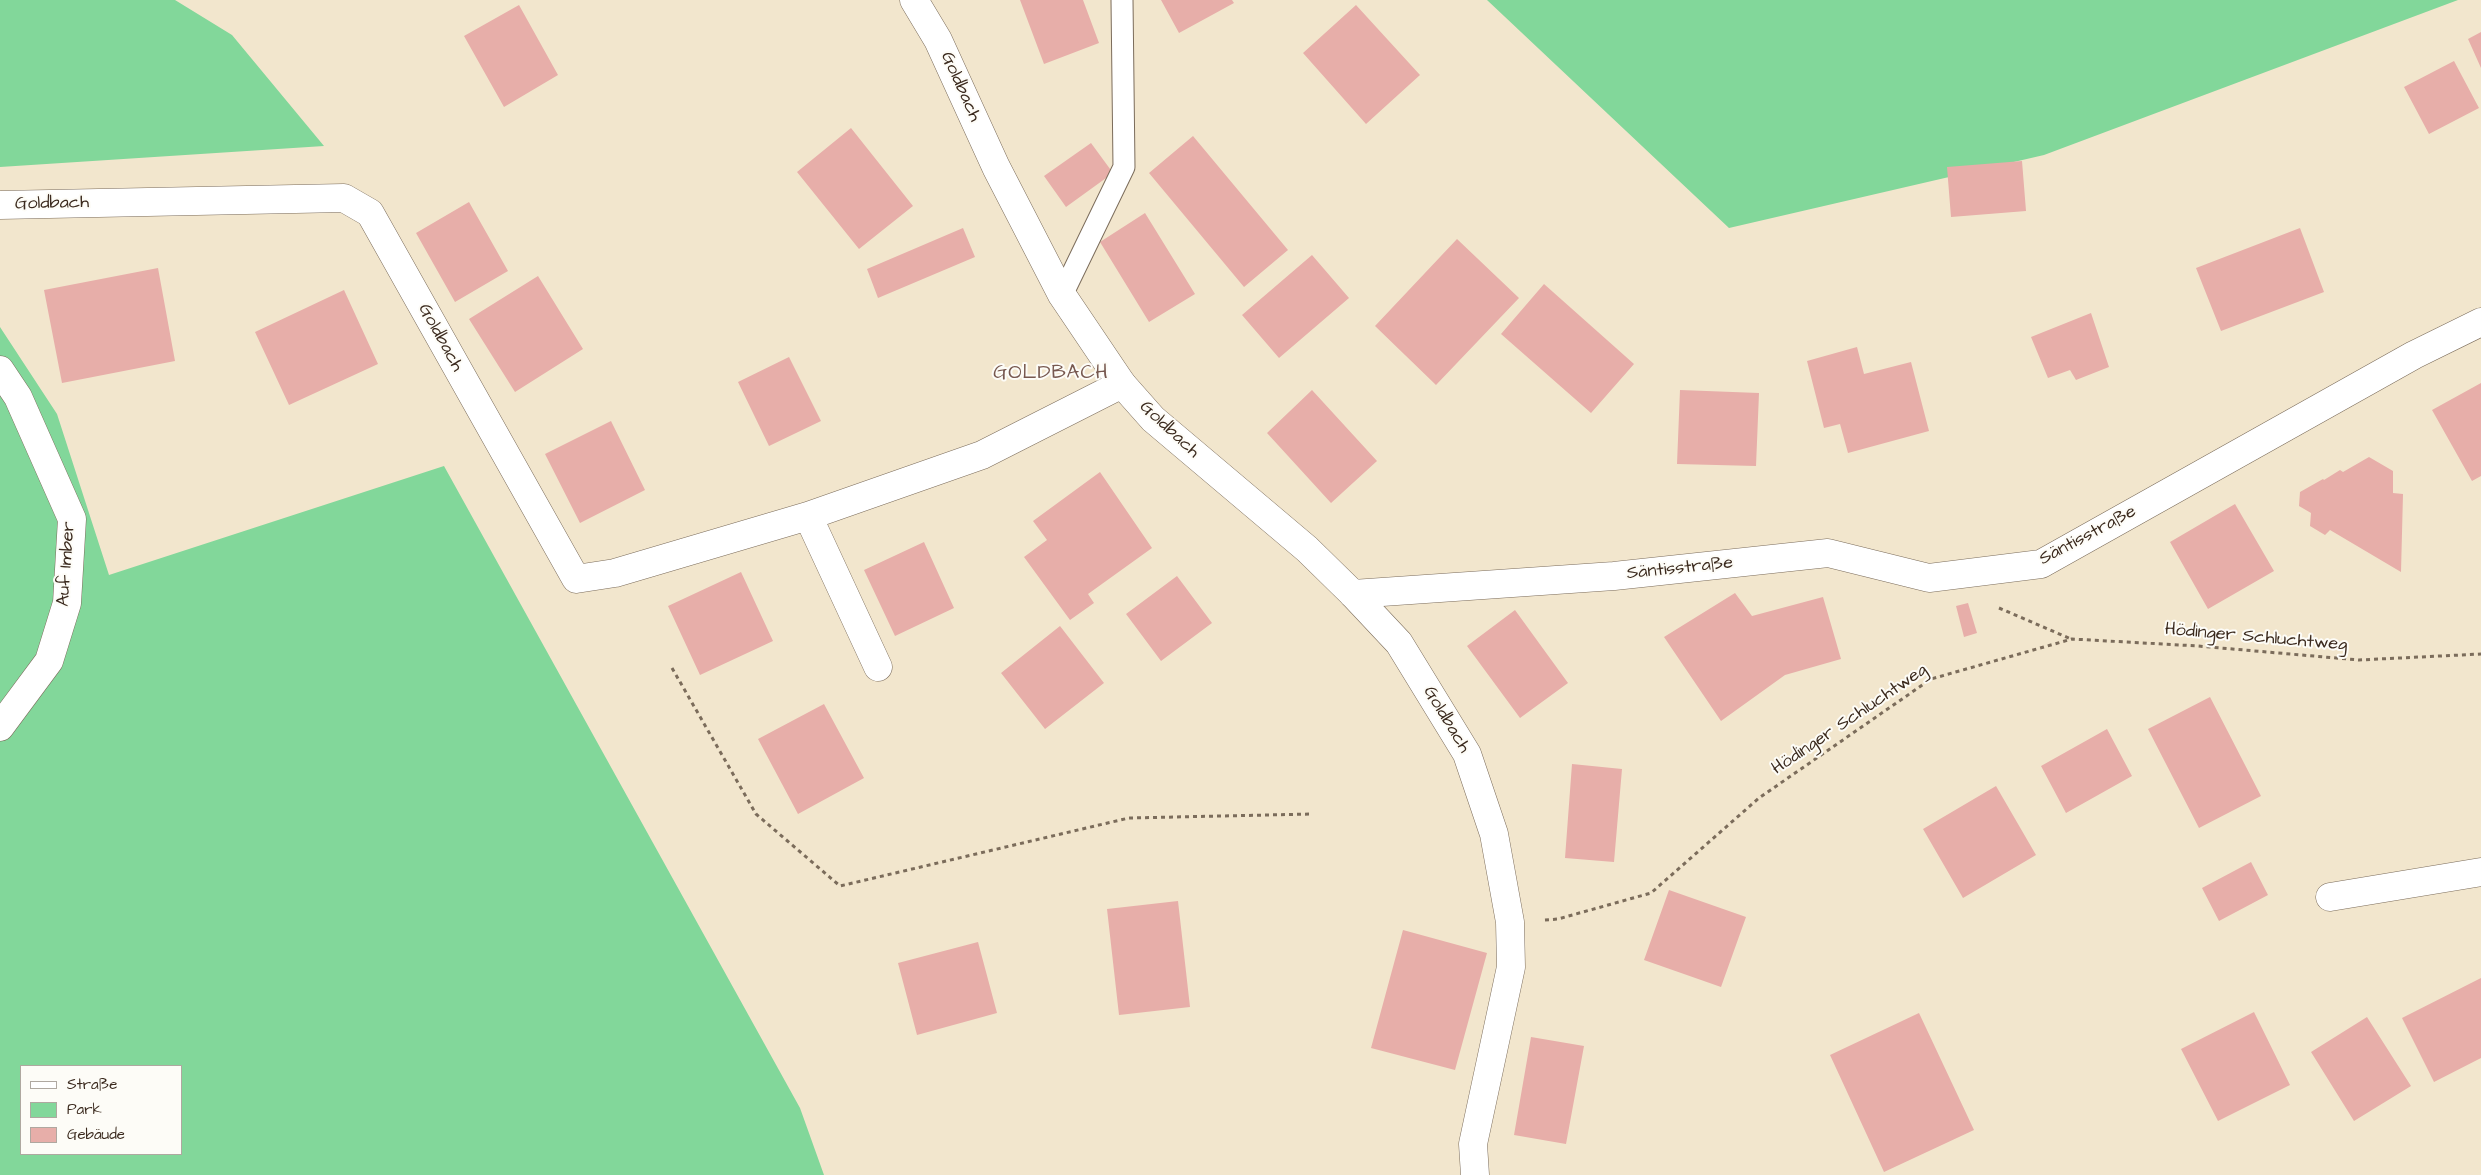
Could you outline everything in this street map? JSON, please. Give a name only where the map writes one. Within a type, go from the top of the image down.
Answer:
[{"type":"street","name":"Goldbach","points":[[914,0],[938,40],[996,167],[1062,295],[1122,384],[1153,419],[1307,549],[1315,559],[1354,594],[1399,643],[1467,754],[1494,834],[1510,922],[1511,967],[1473,1144],[1475,1175]]},
{"type":"street","name":"Goldbach","points":[[0,205],[344,198],[370,213],[576,579],[614,573],[808,516],[982,455],[1122,384]]},
{"type":"street","name":"Säntisstraße","points":[[1354,594],[1614,576],[1828,553],[1929,578],[2041,564],[2414,355],[2481,322]]},
{"type":"street","name":"Auf Imber","points":[[0,370],[18,397],[72,519],[67,603],[49,661],[0,727]]},
{"type":"street","points":[[808,516],[878,667]]},
{"type":"street","points":[[2330,898],[2481,872]]},
{"type":"lane","points":[[1062,295],[1124,168],[1122,0]]},
{"type":"path","name":"Hödinger Schluchtweg","points":[[1510,922],[1558,919],[1651,893],[1759,798],[1931,679],[2072,639],[2198,646],[2359,660],[2481,654]]},
{"type":"path","points":[[672,668],[756,814],[840,886],[1129,818],[1313,814]]},
{"type":"green space","points":[[0,0],[175,0],[232,35],[324,146],[0,167]]},
{"type":"green space","points":[[1487,0],[2458,0],[2044,155],[1729,228]]},
{"type":"green space","points":[[0,327],[57,414],[109,575],[444,466],[800,1108],[824,1175],[0,1175]]},
{"type":"building","points":[[1020,0],[1083,0],[1099,43],[1044,64]]},
{"type":"building","points":[[1161,0],[1232,0],[1234,3],[1179,33]]},
{"type":"building","points":[[519,5],[558,75],[504,107],[464,36]]},
{"type":"building","points":[[1356,5],[1420,75],[1366,124],[1303,53]]},
{"type":"building","points":[[2481,32],[2481,68],[2468,39]]},
{"type":"building","points":[[2454,61],[2479,108],[2429,134],[2404,87]]},
{"type":"building","points":[[851,128],[913,206],[859,249],[797,172]]},
{"type":"building","points":[[1193,136],[1288,250],[1244,287],[1149,173]]},
{"type":"building","points":[[1091,143],[1113,173],[1066,207],[1044,176]]},
{"type":"building","points":[[2022,161],[2026,211],[1951,217],[1947,167]]},
{"type":"building","points":[[469,202],[508,271],[455,302],[416,233]]},
{"type":"building","points":[[1145,213],[1195,294],[1149,322],[1100,242]]},
{"type":"building","points":[[963,228],[975,257],[878,298],[867,269]]},
{"type":"building","points":[[2300,228],[2324,292],[2221,331],[2196,268]]},
{"type":"building","points":[[1457,239],[1519,298],[1436,385],[1375,326]]},
{"type":"building","points":[[1312,255],[1349,298],[1279,358],[1242,315]]},
{"type":"building","points":[[158,268],[175,361],[62,383],[44,290]]},
{"type":"building","points":[[538,276],[583,349],[515,392],[469,319]]},
{"type":"building","points":[[1544,284],[1634,364],[1591,413],[1501,334]]},
{"type":"building","points":[[344,290],[378,364],[289,405],[255,332]]},
{"type":"building","points":[[2091,313],[2109,367],[2076,380],[2070,370],[2048,378],[2031,337]]},
{"type":"building","points":[[1857,347],[1864,374],[1911,362],[1929,431],[1848,453],[1840,424],[1824,428],[1807,361]]},
{"type":"building","points":[[789,357],[821,421],[769,446],[738,382]]},
{"type":"building","points":[[2481,383],[2481,476],[2472,481],[2432,410]]},
{"type":"building","points":[[1312,390],[1377,461],[1331,503],[1267,433]]},
{"type":"building","points":[[1680,390],[1759,393],[1756,466],[1677,464]]},
{"type":"building","points":[[611,421],[645,490],[580,523],[545,454]]},
{"type":"building","points":[[2369,457],[2393,471],[2393,493],[2403,494],[2401,572],[2330,530],[2325,535],[2310,526],[2311,513],[2299,506],[2300,492],[2340,470],[2343,472]]},
{"type":"building","points":[[1100,472],[1152,548],[1088,594],[1094,603],[1070,620],[1024,557],[1047,540],[1033,521]]},
{"type":"building","points":[[2235,504],[2274,571],[2208,609],[2170,542]]},
{"type":"building","points":[[924,542],[954,608],[895,636],[864,570]]},
{"type":"building","points":[[741,572],[773,641],[700,675],[668,606]]},
{"type":"building","points":[[1177,576],[1212,623],[1161,661],[1126,614]]},
{"type":"building","points":[[1735,593],[1752,616],[1823,597],[1841,659],[1785,675],[1721,721],[1664,637]]},
{"type":"building","points":[[1968,603],[1977,633],[1964,637],[1956,606]]},
{"type":"building","points":[[1515,610],[1568,683],[1520,718],[1467,646]]},
{"type":"building","points":[[1060,626],[1104,683],[1045,729],[1001,673]]},
{"type":"building","points":[[2210,697],[2261,796],[2199,828],[2148,729]]},
{"type":"building","points":[[824,704],[864,778],[798,814],[758,739]]},
{"type":"building","points":[[2107,729],[2132,776],[2066,813],[2041,766]]},
{"type":"building","points":[[1572,764],[1622,769],[1614,862],[1565,858]]},
{"type":"building","points":[[1996,786],[2036,855],[1963,898],[1923,829]]},
{"type":"building","points":[[2251,862],[2268,895],[2219,921],[2202,888]]},
{"type":"building","points":[[1669,890],[1746,917],[1721,987],[1644,960]]},
{"type":"building","points":[[1178,901],[1190,1007],[1119,1015],[1107,909]]},
{"type":"building","points":[[1403,930],[1487,953],[1455,1070],[1371,1048]]},
{"type":"building","points":[[978,942],[997,1013],[917,1035],[898,963]]},
{"type":"building","points":[[2481,978],[2481,1058],[2434,1082],[2402,1018]]},
{"type":"building","points":[[2254,1012],[2290,1085],[2218,1121],[2181,1049]]},
{"type":"building","points":[[1919,1013],[1974,1130],[1884,1172],[1830,1055]]},
{"type":"building","points":[[2367,1017],[2411,1086],[2354,1121],[2311,1052]]},
{"type":"building","points":[[1531,1037],[1584,1046],[1566,1144],[1514,1135]]},
{"type":"district","name":"GOLDBACH","points":[[1051,374]]}]
